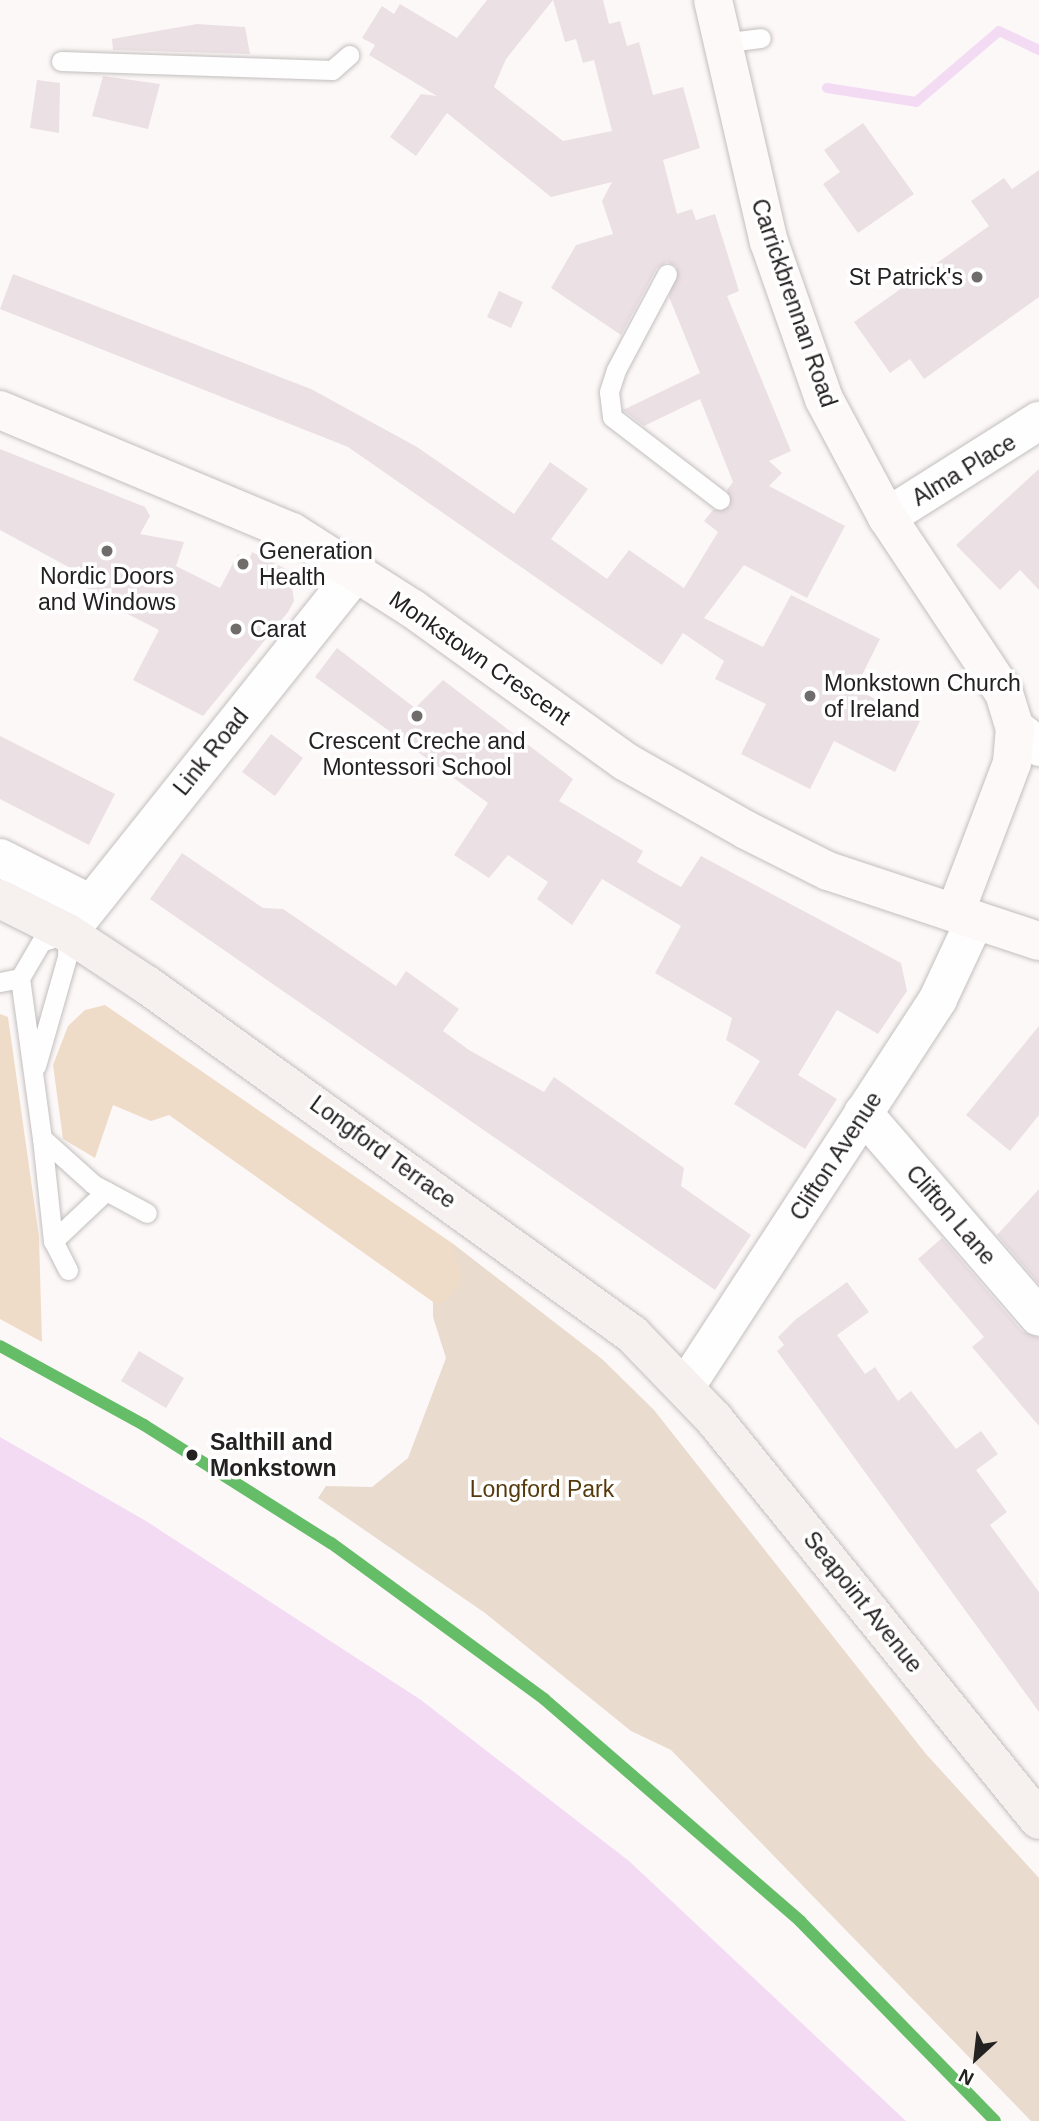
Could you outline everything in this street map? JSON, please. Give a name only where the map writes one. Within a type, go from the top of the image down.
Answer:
[{"type":"highway","points":[[0,899],[78,918]]},
{"type":"highway","name":"Longford Terrace","points":[[78,918],[582,1296],[686,1386]]},
{"type":"highway","name":"Seapoint Avenue","points":[[686,1386],[1039,1820]]},
{"type":"main road","name":"Carrickbrennan Road","points":[[713,0],[769,242],[800,336],[829,411],[887,517],[979,650],[1031,733],[1012,763],[965,917]]},
{"type":"main road","name":"Monkstown Crescent","points":[[0,410],[292,532],[356,572],[673,790],[828,871],[1039,941]]},
{"type":"street","name":"Alma Place","points":[[887,517],[1039,421]]},
{"type":"street","name":"Link Road","points":[[78,918],[356,572]]},
{"type":"street","name":"Longford Terrace","points":[[0,858],[78,918]]},
{"type":"street","name":"Clifton Avenue","points":[[686,1386],[949,979],[965,917]]},
{"type":"street","name":"Clifton Lane","points":[[863,1113],[1039,1317]]},
{"type":"lane","points":[[721,43],[761,38]]},
{"type":"lane","points":[[61,61],[332,70],[349,55]]},
{"type":"lane","points":[[667,274],[616,370],[609,392],[612,417],[720,500]]},
{"type":"lane","points":[[68,1270],[52,1241],[36,1066],[20,978],[41,942],[78,918]]},
{"type":"lane","points":[[36,1066],[78,918]]},
{"type":"lane","points":[[0,982],[20,978]]},
{"type":"lane","points":[[42,1138],[106,1191],[147,1213]]},
{"type":"lane","points":[[52,1241],[106,1191]]},
{"type":"green space","name":"Longford Park","points":[[452,1243],[602,1359],[654,1410],[926,1754],[1039,1878],[1039,2121],[1031,2121],[671,1750],[631,1731],[485,1613],[318,1498],[326,1486],[372,1487],[408,1458],[446,1358],[433,1317],[433,1279]]},
{"type":"shaded area","points":[[105,1005],[452,1243],[462,1278],[449,1299],[436,1304],[169,1115],[151,1121],[113,1105],[95,1158],[63,1139],[53,1065],[68,1026],[85,1010]]},
{"type":"shaded area","points":[[0,1014],[8,1017],[39,1237],[42,1342],[0,1319]]},
{"type":"shaded area","points":[[0,1437],[146,1521],[421,1700],[629,1861],[906,2121],[0,2121]]},
{"type":"building","points":[[487,0],[553,0],[603,0],[609,24],[620,21],[627,46],[639,42],[653,95],[683,87],[700,148],[663,160],[677,214],[692,209],[696,220],[715,214],[739,291],[727,296],[791,451],[769,461],[782,473],[769,486],[845,526],[807,598],[744,565],[704,618],[763,647],[791,595],[880,639],[855,689],[920,721],[895,772],[834,741],[810,789],[741,754],[766,704],[715,679],[724,661],[683,633],[662,665],[348,447],[0,309],[13,274],[311,389],[417,447],[514,514],[550,462],[588,489],[551,539],[607,579],[629,550],[684,588],[718,532],[704,521],[713,510],[730,507],[727,490],[733,482],[700,399],[644,426],[623,410],[700,373],[669,297],[677,267],[667,262],[657,268],[621,335],[551,288],[576,245],[613,234],[602,201],[612,182],[551,197],[447,113],[416,156],[390,137],[421,94],[437,96],[369,55],[375,45],[362,38],[382,6],[394,14],[400,4],[457,38]],"holes":[[[553,0],[565,42],[576,39],[583,63],[594,60],[612,131],[563,141],[494,87],[506,59]]]},
{"type":"building","points":[[197,24],[245,27],[250,54],[113,50],[112,39]]},
{"type":"building","points":[[103,76],[160,84],[148,129],[92,116]]},
{"type":"building","points":[[37,80],[60,83],[59,133],[30,128]]},
{"type":"building","points":[[863,123],[914,194],[858,233],[823,184],[840,172],[824,150]]},
{"type":"building","name":"St Patrick's","points":[[1039,170],[1039,297],[924,379],[910,359],[890,373],[854,322],[989,226],[971,201],[1004,178],[1012,189]]},
{"type":"building","points":[[499,291],[523,302],[511,328],[487,317]]},
{"type":"building","points":[[0,449],[145,507],[150,516],[140,534],[184,542],[176,566],[220,588],[238,554],[249,560],[252,552],[290,571],[294,601],[288,612],[203,716],[133,680],[159,630],[106,603],[109,599],[69,579],[74,570],[0,530]]},
{"type":"building","points":[[1039,469],[1039,590],[1020,570],[1000,590],[956,545]]},
{"type":"building","points":[[337,648],[415,708],[443,680],[573,779],[559,801],[643,851],[637,862],[659,875],[681,887],[701,856],[901,963],[907,991],[878,1034],[837,1010],[798,1075],[837,1099],[805,1149],[734,1104],[760,1061],[726,1040],[732,1018],[655,973],[681,926],[602,879],[572,925],[537,899],[548,882],[508,855],[489,878],[454,855],[488,803],[315,677]]},
{"type":"building","points":[[271,734],[303,758],[275,796],[242,772]]},
{"type":"building","points":[[0,736],[115,794],[89,845],[0,799]]},
{"type":"building","points":[[182,853],[263,908],[283,909],[396,986],[406,971],[459,1009],[443,1031],[469,1050],[544,1092],[554,1077],[684,1168],[681,1186],[751,1235],[715,1290],[150,899]]},
{"type":"building","points":[[1039,1026],[1039,1115],[1010,1151],[966,1115]]},
{"type":"building","points":[[1039,1189],[1039,1284],[997,1235]]},
{"type":"building","points":[[942,1238],[1022,1331],[1039,1338],[1039,1426],[972,1347],[984,1337],[918,1259]]},
{"type":"building","points":[[847,1282],[869,1312],[837,1335],[865,1374],[875,1367],[898,1401],[911,1391],[956,1449],[981,1431],[998,1454],[976,1470],[1007,1512],[990,1525],[1039,1592],[1039,1712],[777,1351],[784,1345],[778,1337],[796,1319]]},
{"type":"building","name":"Salthill and Monkstown","points":[[139,1351],[184,1378],[166,1408],[121,1381]]},
{"type":"waterway","points":[[827,88],[916,102],[999,31],[1039,50]]},
{"type":"transit line","points":[[0,1346],[144,1425],[331,1543],[544,1699],[800,1921],[995,2121]]},
{"type":"place","name":"St Patrick's","points":[[977,277]]},
{"type":"place","name":"Nordic Doors and Windows","points":[[107,551]]},
{"type":"place","name":"Generation Health","points":[[243,564]]},
{"type":"place","name":"Carat","points":[[236,629]]},
{"type":"place","name":"Monkstown Church of Ireland","points":[[810,696]]},
{"type":"place","name":"Crescent Creche and Montessori School","points":[[417,716]]},
{"type":"place","name":"Salthill and Monkstown","points":[[192,1455]]}]
